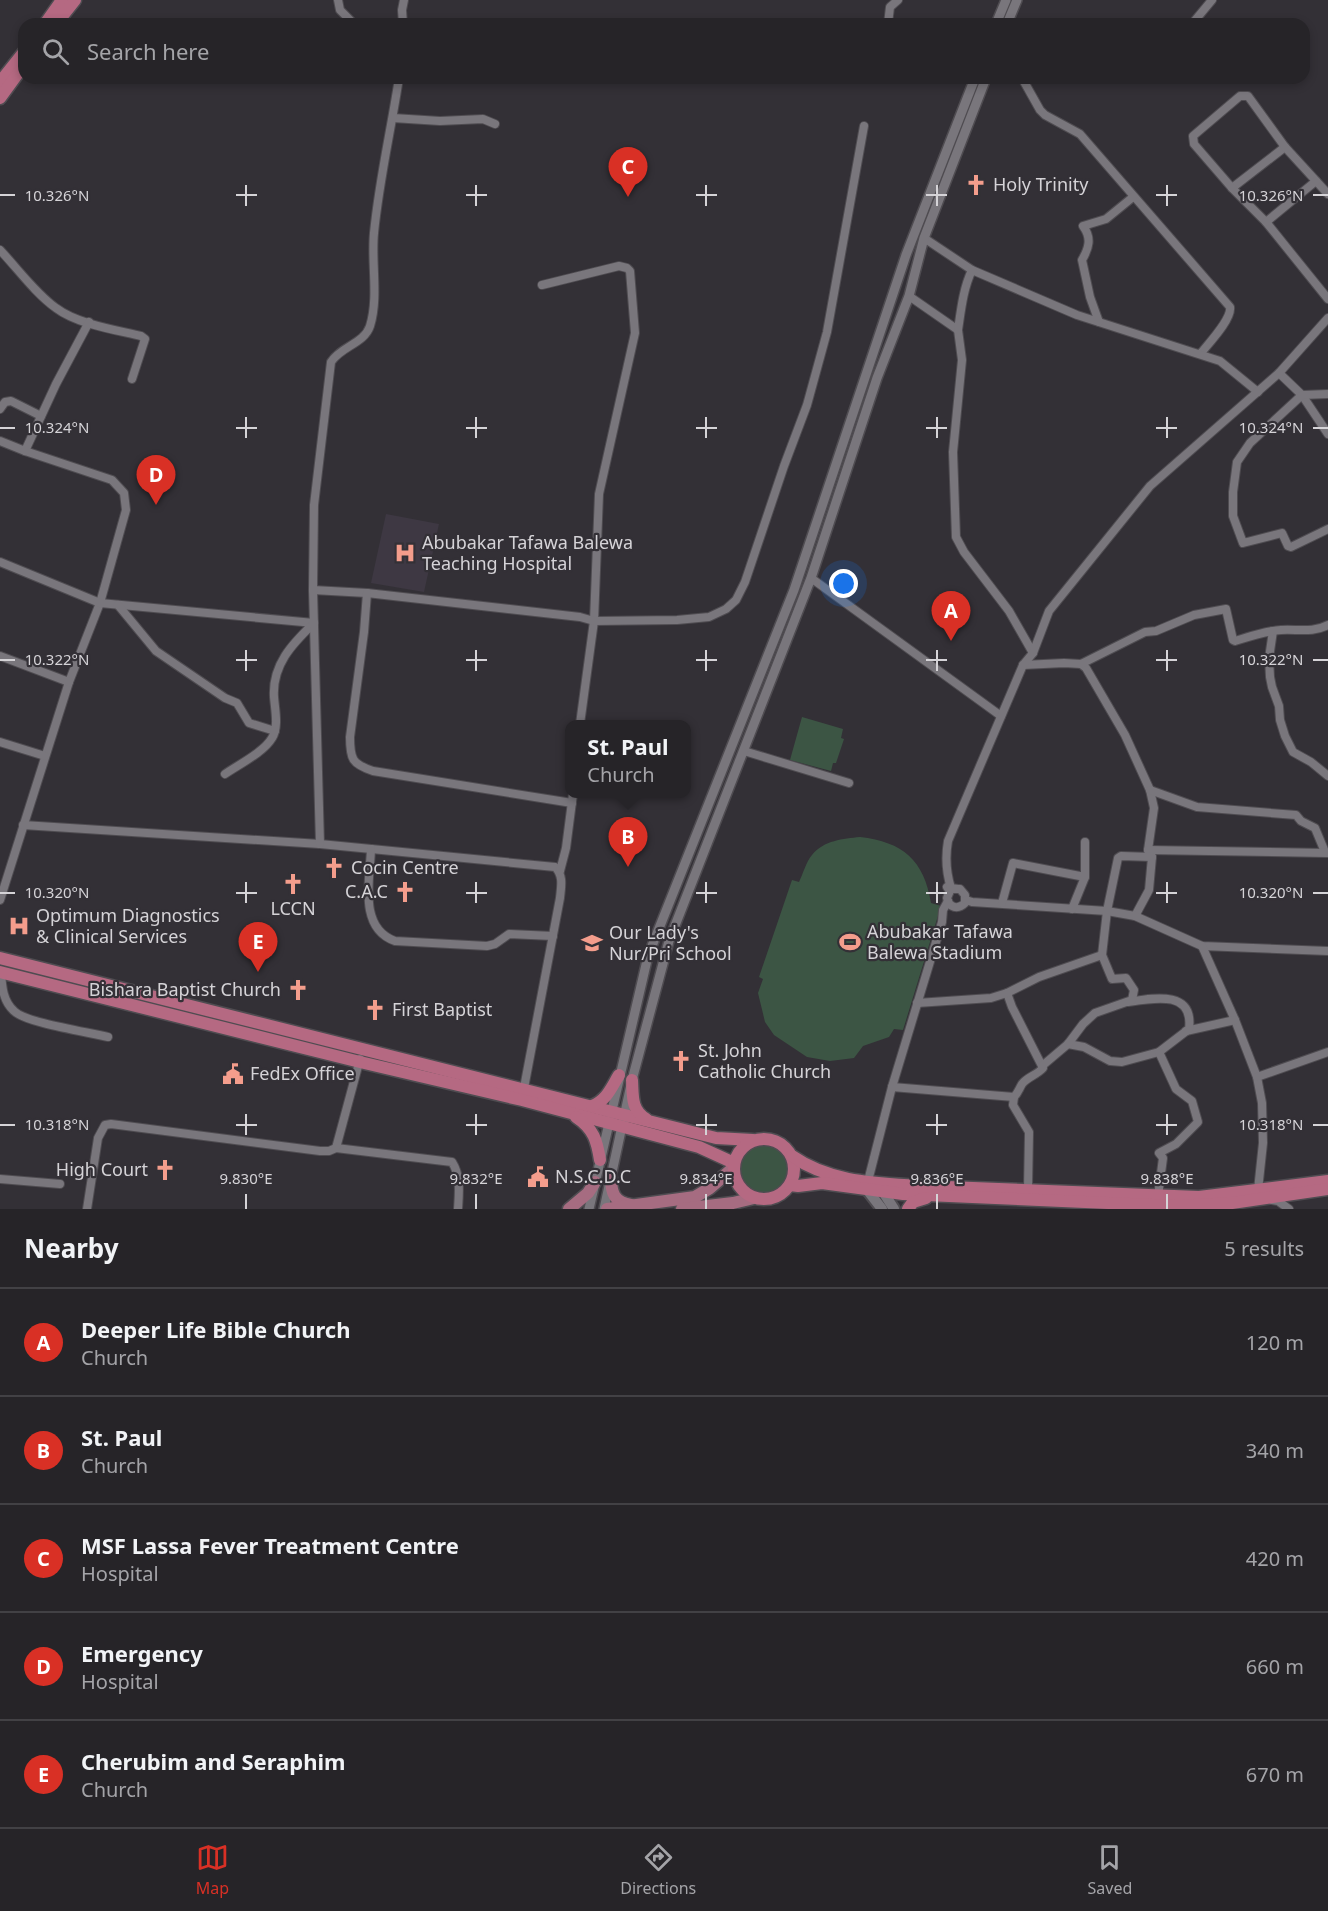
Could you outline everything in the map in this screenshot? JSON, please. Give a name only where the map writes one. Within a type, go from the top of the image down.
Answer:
[{"type":"highway","points":[[49,18],[62,0]]},
{"type":"highway","points":[[61,18],[75,0]]},
{"type":"highway","points":[[0,82],[18,60]]},
{"type":"highway","points":[[0,98],[18,73]]},
{"type":"highway","points":[[2,956],[124,989],[227,1022],[287,1038],[567,1112],[624,1121],[699,1147],[734,1166]]},
{"type":"highway","points":[[1,973],[121,1002],[227,1022]]},
{"type":"highway","points":[[121,1002],[124,989]]},
{"type":"highway","points":[[361,1056],[524,1088],[592,1106],[610,1117]]},
{"type":"highway","points":[[592,1106],[607,1096],[619,1075]]},
{"type":"highway","points":[[632,1080],[635,1109],[650,1121]]},
{"type":"highway","points":[[567,1112],[593,1131],[600,1160]]},
{"type":"highway","points":[[624,1121],[650,1121],[716,1138],[776,1140],[792,1156],[795,1171],[790,1185],[783,1193],[764,1199],[754,1197],[741,1189],[737,1183],[734,1166],[740,1150],[753,1140]]},
{"type":"highway","points":[[792,1156],[819,1172],[874,1187],[1028,1189],[1199,1197],[1328,1190]]},
{"type":"highway","points":[[790,1185],[822,1183],[1071,1205],[1176,1206],[1212,1205],[1328,1181]]},
{"type":"highway","points":[[908,1209],[913,1202],[938,1195]]},
{"type":"main road","points":[[606,1209],[695,1197],[710,1188],[734,1166]]},
{"type":"main road","points":[[611,1177],[611,1188],[617,1200],[622,1204],[633,1206]]},
{"type":"main road","points":[[569,1209],[588,1193],[595,1182]]},
{"type":"main road","points":[[874,1187],[882,1209]]},
{"type":"main road","points":[[874,1187],[894,1209]]},
{"type":"main road","points":[[682,1209],[726,1206],[754,1197]]},
{"type":"street","points":[[338,0],[340,10],[348,18]]},
{"type":"street","points":[[403,18],[404,0]]},
{"type":"street","points":[[889,18],[890,7],[898,0]]},
{"type":"street","points":[[998,18],[1006,0]]},
{"type":"street","points":[[1010,18],[1017,0]]},
{"type":"street","points":[[1197,18],[1210,1]]},
{"type":"street","points":[[320,844],[313,590],[315,491],[329,371],[336,355],[363,338],[370,326],[374,291],[374,236],[398,84]]},
{"type":"street","points":[[589,1209],[641,982],[658,928],[733,746],[800,572],[906,255],[973,84]]},
{"type":"street","points":[[606,1209],[632,1080],[669,941],[811,578],[877,378],[909,296],[924,238],[984,84]]},
{"type":"street","points":[[1025,84],[1040,110],[1061,125],[1080,134],[1230,307],[1231,311],[1226,321],[1201,353]]},
{"type":"street","points":[[1328,194],[1285,147],[1248,96],[1240,96],[1193,135],[1194,144],[1266,222],[1328,299]]},
{"type":"street","points":[[393,118],[440,121],[483,119],[495,124]]},
{"type":"street","points":[[313,590],[367,593],[580,617],[594,621],[677,620],[709,617],[726,609],[736,600],[745,582],[807,405],[827,332],[864,126]]},
{"type":"street","points":[[1233,188],[1285,147]]},
{"type":"street","points":[[1266,222],[1316,181]]},
{"type":"street","points":[[1099,322],[1090,297],[1082,260],[1089,246],[1087,231],[1083,226],[1106,219],[1133,196]]},
{"type":"street","points":[[924,238],[972,270],[1077,315],[1220,361],[1258,392]]},
{"type":"street","points":[[0,250],[55,308],[89,322],[145,339],[132,379]]},
{"type":"street","points":[[542,285],[619,266],[627,267],[630,271],[634,309],[635,333],[599,494],[594,621],[581,720]]},
{"type":"street","points":[[972,270],[967,280],[958,330],[962,360],[954,452],[956,537],[964,552],[1009,611],[1033,653]]},
{"type":"street","points":[[909,296],[958,330]]},
{"type":"street","points":[[1328,318],[1279,373],[1150,486],[1083,572],[1049,611],[1033,653],[1023,665],[948,841],[946,860],[947,889],[959,893],[972,902],[1135,916],[1202,946],[1328,951]]},
{"type":"street","points":[[25,452],[89,322]]},
{"type":"street","points":[[1279,373],[1302,395],[1328,434]]},
{"type":"street","points":[[1328,394],[1302,395],[1250,443],[1237,462],[1233,492],[1233,516],[1243,543],[1282,533],[1288,546],[1291,547],[1328,529]]},
{"type":"street","points":[[0,409],[4,402],[11,401],[41,416]]},
{"type":"street","points":[[0,441],[25,452],[112,480],[124,493],[126,510],[100,603],[69,682],[0,900]]},
{"type":"street","points":[[0,562],[100,603],[314,623]]},
{"type":"street","points":[[800,572],[1001,716]]},
{"type":"street","points":[[367,593],[350,737],[354,761],[373,771],[572,803]]},
{"type":"street","points":[[118,605],[156,651],[225,698],[237,703],[249,723],[275,731]]},
{"type":"street","points":[[1023,665],[1081,664],[1145,632],[1156,631],[1194,615],[1226,609],[1234,640],[1273,631],[1318,630],[1328,625]]},
{"type":"street","points":[[225,774],[274,737],[275,681],[279,667],[292,644],[314,623]]},
{"type":"street","points":[[1273,631],[1269,658],[1270,677],[1285,736],[1293,752],[1311,762],[1328,776]]},
{"type":"street","points":[[0,656],[69,682]]},
{"type":"street","points":[[1081,664],[1086,668],[1125,735],[1150,790],[1154,808],[1149,890],[1135,916]]},
{"type":"street","points":[[0,741],[45,756]]},
{"type":"street","points":[[744,751],[849,783]]},
{"type":"street","points":[[1028,1189],[1029,1132],[1013,1105],[1014,1097],[1023,1082],[1039,1073],[1042,1066],[1068,1044],[1083,1024],[1095,1013],[1132,1000],[1134,990],[1126,978],[1112,979],[1102,955],[1107,912],[1118,858],[1150,853],[1327,851],[1315,828],[1296,815],[1197,807],[1150,790]]},
{"type":"street","points":[[524,1088],[560,898],[560,871],[573,798]]},
{"type":"street","points":[[23,825],[320,844],[541,865],[555,867],[560,871]]},
{"type":"street","points":[[1072,909],[1084,877],[1085,842]]},
{"type":"street","points":[[371,849],[368,907],[375,924],[386,938],[395,941],[487,946],[495,945],[509,934],[553,936]]},
{"type":"street","points":[[1002,903],[1013,863],[1084,877]]},
{"type":"street","points":[[874,1187],[892,1087],[942,922],[943,910],[948,901],[959,893]]},
{"type":"street","points":[[942,922],[963,905],[959,893]]},
{"type":"street","points":[[948,901],[951,906],[957,908]]},
{"type":"street","points":[[1202,946],[1257,1077],[1262,1103],[1263,1143],[1260,1194],[1278,1201],[1289,1209]]},
{"type":"street","points":[[917,1003],[978,1000],[1007,993],[1039,977],[1102,955]]},
{"type":"street","points":[[1,973],[1,993],[15,1012],[24,1017],[108,1037]]},
{"type":"street","points":[[1007,993],[1042,1066]]},
{"type":"street","points":[[1068,1044],[1084,1047],[1110,1061],[1122,1062],[1159,1052],[1182,1032],[1189,1029],[1187,1008],[1179,1001],[1154,997],[1121,1003]]},
{"type":"street","points":[[1182,1032],[1234,1020]]},
{"type":"street","points":[[1158,1196],[1163,1158],[1159,1153],[1176,1144],[1198,1122],[1192,1101],[1176,1089],[1159,1052]]},
{"type":"street","points":[[1257,1077],[1328,1052]]},
{"type":"street","points":[[336,1148],[361,1056]]},
{"type":"street","points":[[892,1087],[1014,1097]]},
{"type":"street","points":[[87,1209],[98,1138],[105,1125],[111,1124],[320,1151],[336,1148],[452,1162],[456,1169],[459,1187],[458,1209]]},
{"type":"street","points":[[0,1179],[60,1184]]},
{"type":"shaded area","name":"Abubakar Tafawa Balewa Teaching Hospital","points":[[386,514],[439,524],[424,592],[371,583]]},
{"type":"green space","points":[[802,717],[843,729],[841,738],[844,739],[831,771],[790,760]]},
{"type":"green space","name":"Abubakar Tafawa Balewa Stadium","points":[[860,837],[888,843],[909,856],[923,875],[931,903],[941,906],[903,1030],[894,1029],[889,1037],[863,1046],[854,1058],[830,1061],[807,1057],[774,1035],[765,1022],[758,993],[763,979],[759,977],[792,880],[799,882],[810,858],[822,846],[834,841]]},
{"type":"green space","points":[[758,1143],[768,1143],[782,1150],[789,1169],[782,1188],[768,1195],[758,1195],[748,1191],[741,1184],[737,1174],[737,1164],[741,1154],[748,1147]]},
{"type":"place","name":"Holy Trinity","points":[[976,185]]},
{"type":"place","name":"MSF Lassa Fever Treatment Centre","points":[[628,197]]},
{"type":"place","name":"Emergency","points":[[156,505]]},
{"type":"place","name":"Abubakar Tafawa Balewa Teaching Hospital","points":[[405,553]]},
{"type":"place","name":"Deeper Life Bible Church","points":[[951,641]]},
{"type":"place","name":"St. Paul","points":[[628,867]]},
{"type":"place","name":"Cocin Centre","points":[[334,868]]},
{"type":"place","name":"LCCN","points":[[293,884]]},
{"type":"place","name":"C.A.C","points":[[405,892]]},
{"type":"place","name":"Optimum Diagnostics & Clinical Services","points":[[19,926]]},
{"type":"place","name":"Abubakar Tafawa Balewa Stadium","points":[[850,942]]},
{"type":"place","name":"Our Lady's Nur/Pri School","points":[[592,943]]},
{"type":"place","name":"Cherubim and Seraphim","points":[[258,972]]},
{"type":"place","name":"Bishara Baptist Church","points":[[298,990]]},
{"type":"place","name":"First Baptist","points":[[375,1010]]},
{"type":"place","name":"St. John Catholic Church","points":[[681,1061]]},
{"type":"place","name":"FedEx Office","points":[[233,1074]]},
{"type":"place","name":"High Court","points":[[165,1170]]},
{"type":"place","name":"N.S.C.D.C","points":[[538,1177]]}]
